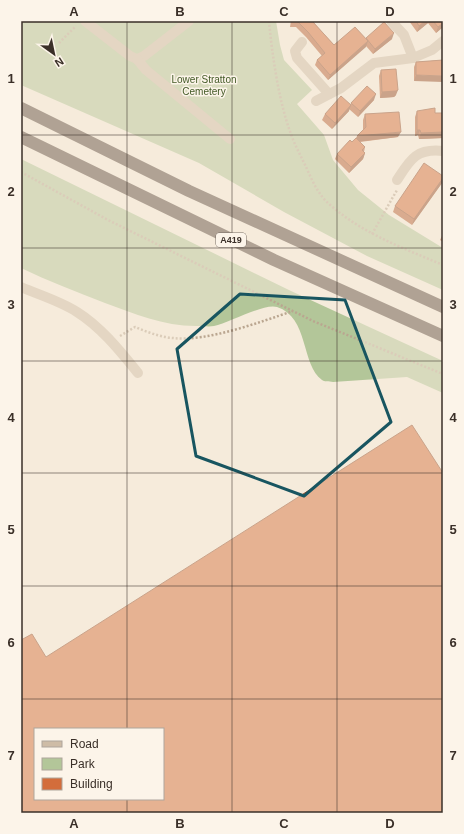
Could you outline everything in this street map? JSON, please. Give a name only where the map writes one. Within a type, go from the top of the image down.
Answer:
[{"type":"highway","name":"A419","points":[[21,108],[189,191],[443,306]]},
{"type":"highway","name":"A419","points":[[21,137],[274,260],[443,336]]},
{"type":"street","points":[[85,21],[130,56],[137,59],[146,70],[230,139]]},
{"type":"street","points":[[137,59],[144,56],[189,21]]},
{"type":"street","points":[[391,21],[402,32],[413,58]]},
{"type":"street","points":[[316,101],[350,82],[365,68],[374,63],[413,58],[432,50],[443,41]]},
{"type":"street","points":[[302,42],[295,51],[297,58],[329,94]]},
{"type":"street","points":[[397,180],[414,156],[430,151],[443,150]]},
{"type":"street","points":[[21,287],[77,312],[112,342],[138,373]]},
{"type":"path","points":[[59,43],[82,21]]},
{"type":"path","points":[[269,21],[271,43],[286,119],[291,135],[316,188],[329,204],[350,221],[372,234],[443,265]]},
{"type":"path","points":[[21,172],[108,220],[313,321],[443,374]]},
{"type":"path","points":[[372,234],[398,191],[392,186],[397,180]]},
{"type":"path","points":[[112,342],[132,327],[161,336],[195,338],[238,329],[293,311]]},
{"type":"highlighted area","points":[[240,294],[345,300],[391,422],[304,496],[196,456],[177,349]]},
{"type":"green space","name":"Lower Stratton Cemetery","points":[[21,21],[276,21],[284,60],[312,90],[297,104],[324,135],[333,160],[358,190],[389,215],[443,248],[443,290],[367,256],[284,212],[199,163],[21,85]]},
{"type":"green space","points":[[21,159],[291,291],[443,361],[443,393],[407,377],[333,382],[323,381],[315,373],[295,321],[287,312],[277,307],[255,310],[214,326],[187,326],[151,319],[105,303],[21,268]]},
{"type":"building","points":[[292,21],[313,21],[334,45],[355,27],[368,41],[330,75],[317,60],[325,53],[298,22]]},
{"type":"building","points":[[416,21],[425,21],[419,26]]},
{"type":"building","points":[[433,21],[443,21],[443,23],[438,27]]},
{"type":"building","points":[[384,22],[394,33],[375,49],[366,38]]},
{"type":"building","points":[[443,60],[443,76],[416,75],[416,62]]},
{"type":"building","points":[[396,69],[398,90],[382,92],[381,70]]},
{"type":"building","points":[[367,86],[376,94],[360,111],[351,103]]},
{"type":"building","points":[[341,96],[351,105],[335,123],[325,114]]},
{"type":"building","points":[[435,108],[435,113],[443,113],[443,132],[421,133],[420,130],[417,130],[417,111]]},
{"type":"building","points":[[399,112],[401,132],[357,136],[366,127],[365,114]]},
{"type":"building","points":[[356,138],[365,147],[362,150],[365,153],[351,167],[337,154],[350,140],[352,142]]},
{"type":"building","points":[[424,163],[443,176],[443,178],[414,219],[395,206]]},
{"type":"building","points":[[412,425],[443,473],[443,813],[21,813],[21,640],[32,634],[46,657]]}]
